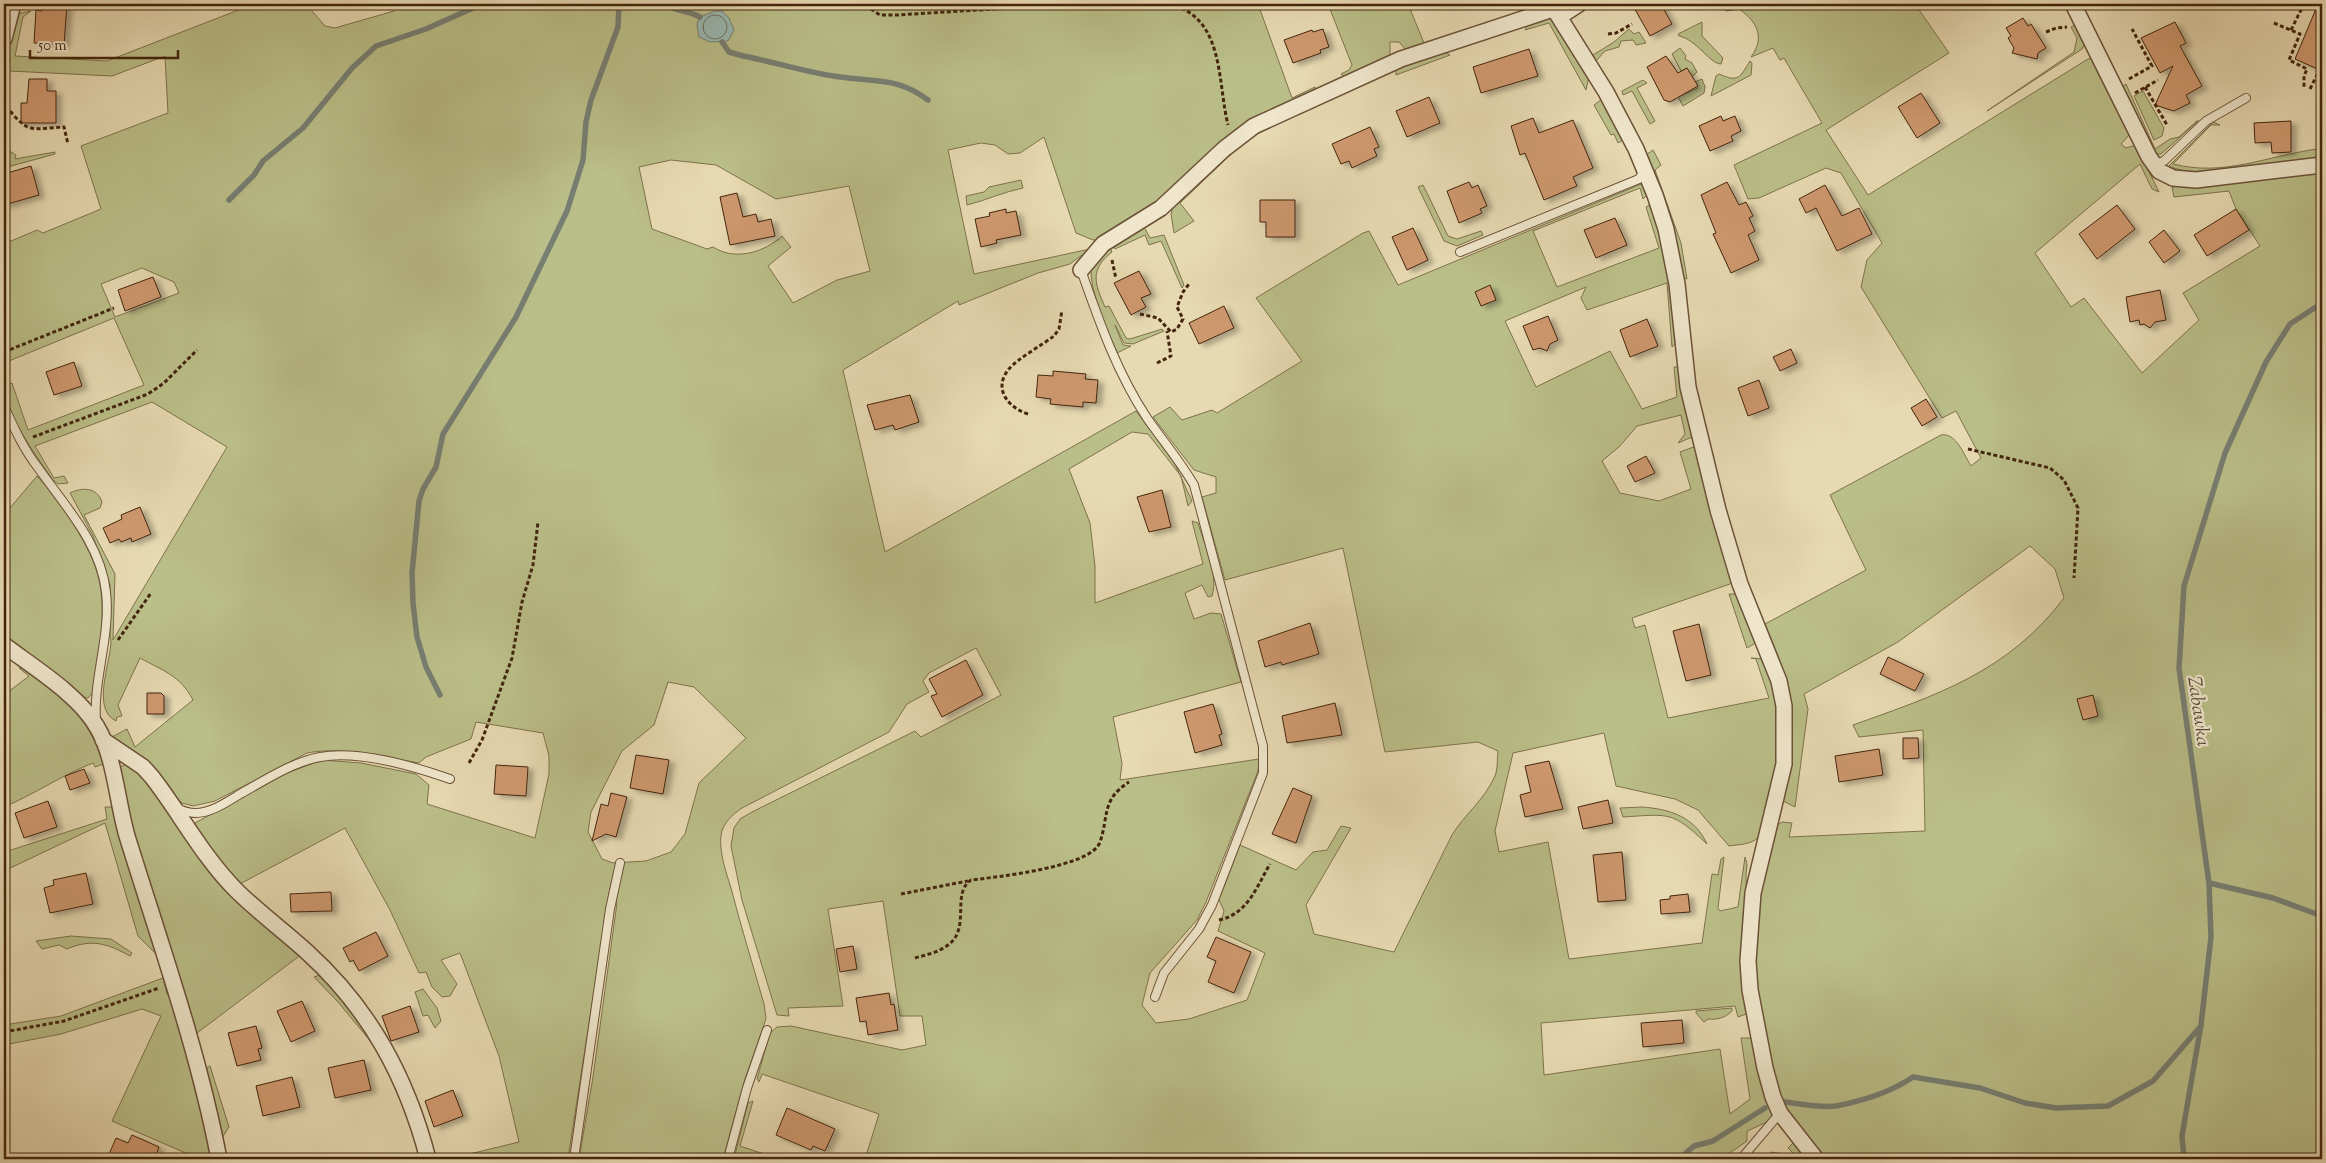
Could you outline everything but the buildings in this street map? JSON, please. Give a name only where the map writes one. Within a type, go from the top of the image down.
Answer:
[{"type":"street","points":[[4,39],[13,4]]},
{"type":"street","points":[[1081,270],[1103,244],[1161,208],[1238,138],[1270,117],[1401,59],[1554,10],[1579,4]]},
{"type":"street","points":[[2073,4],[2159,171],[2173,178],[2196,180],[2322,165]]},
{"type":"street","points":[[1554,10],[1606,92],[1645,169],[1666,229],[1677,284],[1688,387],[1718,510],[1740,584],[1779,681],[1784,706],[1784,764],[1753,892],[1748,961],[1750,990],[1765,1068],[1780,1113],[1816,1159]]},
{"type":"street","points":[[4,645],[66,693],[97,725],[104,740],[126,834],[174,983],[219,1159]]},
{"type":"street","points":[[104,740],[143,767],[235,889],[308,952],[358,1006],[378,1033],[391,1060],[428,1159]]},
{"type":"lane","points":[[2154,164],[2164,161],[2206,121],[2246,98]]},
{"type":"lane","points":[[1460,252],[1639,179],[1645,169]]},
{"type":"lane","points":[[1081,270],[1113,356],[1147,418],[1180,462],[1194,485],[1263,746],[1263,773],[1204,920],[1164,973],[1155,997]]},
{"type":"lane","points":[[4,406],[21,441],[39,470],[74,516],[100,567],[106,591],[104,653],[95,704],[97,725]]},
{"type":"lane","points":[[175,807],[186,812],[204,812],[291,766],[322,757],[356,757],[419,768],[450,779]]},
{"type":"lane","points":[[574,1159],[610,909],[620,863]]},
{"type":"lane","points":[[728,1159],[747,1088],[767,1030]]},
{"type":"lane","points":[[1741,1159],[1780,1113]]},
{"type":"path","points":[[867,4],[868,7],[880,15],[897,15],[1075,4]]},
{"type":"path","points":[[1169,4],[1181,6],[1199,19],[1211,37],[1217,58],[1228,126],[1238,138]]},
{"type":"path","points":[[2291,30],[2304,4]]},
{"type":"path","points":[[2274,23],[2300,34],[2289,60],[2308,69],[2304,76],[2304,88]]},
{"type":"path","points":[[1608,34],[1616,33],[1632,24]]},
{"type":"path","points":[[2046,32],[2070,25]]},
{"type":"path","points":[[2124,82],[2152,66],[2132,28]]},
{"type":"path","points":[[2310,89],[2317,75],[2322,75]]},
{"type":"path","points":[[2158,80],[2144,88],[2166,124]]},
{"type":"path","points":[[4,100],[6,106],[32,128],[64,127],[68,144]]},
{"type":"path","points":[[1113,258],[1112,265],[1116,279]]},
{"type":"path","points":[[1166,330],[1171,332],[1178,329],[1182,322],[1177,307],[1182,292],[1189,284]]},
{"type":"path","points":[[4,352],[114,308]]},
{"type":"path","points":[[1028,414],[1016,410],[1007,402],[1003,393],[1004,379],[1009,369],[1054,336],[1058,329],[1062,310]]},
{"type":"path","points":[[1140,314],[1158,318],[1166,330],[1171,356],[1157,363]]},
{"type":"path","points":[[21,441],[148,394],[164,383],[197,350]]},
{"type":"path","points":[[1968,449],[2050,468],[2064,480],[2078,508],[2074,578]]},
{"type":"path","points":[[469,763],[482,740],[512,658],[522,602],[533,565],[538,522]]},
{"type":"path","points":[[104,653],[112,649],[151,593]]},
{"type":"path","points":[[901,894],[971,880],[1036,872],[1086,856],[1096,850],[1100,842],[1108,803],[1120,788],[1129,782]]},
{"type":"path","points":[[1204,920],[1213,922],[1227,919],[1239,912],[1250,900],[1270,864]]},
{"type":"path","points":[[915,958],[947,946],[955,937],[960,926],[962,890],[965,884],[971,880]]},
{"type":"path","points":[[4,1032],[64,1021],[174,983]]},
{"type":"green space","points":[[254,4],[306,4],[325,26],[335,28],[394,11],[401,4],[1258,4],[1292,98],[1315,87],[1316,91],[1259,119],[1156,206],[1102,239],[1093,240],[1076,233],[1044,137],[1020,153],[1008,154],[995,145],[981,143],[948,150],[974,274],[1090,249],[1070,264],[1038,273],[959,305],[958,301],[843,370],[885,552],[1136,411],[1174,462],[1180,474],[1148,434],[1132,432],[1069,469],[1090,523],[1095,566],[1095,603],[1203,564],[1192,521],[1198,523],[1212,569],[1214,587],[1212,596],[1208,597],[1202,585],[1185,593],[1194,619],[1211,613],[1221,614],[1241,682],[1113,717],[1122,763],[1120,780],[1259,759],[1258,771],[1206,902],[1197,920],[1150,973],[1142,1005],[1156,1023],[1189,1019],[1247,1000],[1265,953],[1218,931],[1224,911],[1219,900],[1240,845],[1296,870],[1313,852],[1327,850],[1341,826],[1351,828],[1306,905],[1314,934],[1394,952],[1452,835],[1490,786],[1497,769],[1498,751],[1478,742],[1385,752],[1343,548],[1225,580],[1202,497],[1216,493],[1216,477],[1194,470],[1153,417],[1170,407],[1182,420],[1212,410],[1217,413],[1302,361],[1256,298],[1363,233],[1369,231],[1398,285],[1644,183],[1649,193],[1643,199],[1640,188],[1533,231],[1557,287],[1659,248],[1646,207],[1654,206],[1667,255],[1676,343],[1672,347],[1667,283],[1587,310],[1581,298],[1586,287],[1505,321],[1536,387],[1610,351],[1642,409],[1677,397],[1674,367],[1682,367],[1694,433],[1692,437],[1678,443],[1685,434],[1681,415],[1637,426],[1619,447],[1602,461],[1620,493],[1659,501],[1691,489],[1680,452],[1696,446],[1733,578],[1730,584],[1632,618],[1635,628],[1645,625],[1668,718],[1769,698],[1756,659],[1751,658],[1765,659],[1778,697],[1777,769],[1762,833],[1751,842],[1729,846],[1698,810],[1675,799],[1616,786],[1604,733],[1513,753],[1495,831],[1499,852],[1548,842],[1569,959],[1702,943],[1712,874],[1718,875],[1721,859],[1724,857],[1718,908],[1720,911],[1738,907],[1745,857],[1747,864],[1749,1013],[1738,1017],[1735,1006],[1541,1023],[1544,1075],[1720,1049],[1730,1114],[1750,1099],[1741,1038],[1754,1038],[1773,1114],[1767,1122],[1747,1131],[1747,1141],[1721,1159],[865,1159],[879,1114],[762,1074],[759,1082],[757,1079],[770,1033],[777,1027],[791,1026],[902,1050],[926,1045],[922,1016],[900,1016],[883,901],[828,909],[843,1006],[788,1008],[789,1016],[777,1015],[742,900],[731,846],[734,828],[740,819],[752,812],[915,731],[921,737],[1001,695],[976,648],[929,673],[923,681],[929,692],[907,704],[889,732],[742,808],[731,816],[724,827],[721,835],[723,862],[764,1004],[766,1018],[745,1079],[723,1159],[579,1159],[593,1077],[617,903],[610,888],[568,1159],[449,1159],[519,1142],[499,1056],[460,953],[441,960],[457,984],[450,996],[442,997],[432,987],[426,972],[419,973],[390,910],[345,828],[238,885],[195,827],[195,823],[287,773],[322,760],[361,763],[416,774],[429,785],[427,804],[535,838],[549,774],[549,756],[543,733],[476,722],[471,739],[426,757],[419,763],[349,752],[321,751],[307,753],[215,801],[193,806],[182,803],[112,737],[127,729],[135,747],[193,700],[177,679],[140,658],[118,705],[122,716],[117,717],[116,721],[108,714],[104,704],[103,692],[111,643],[110,585],[93,536],[70,493],[84,489],[93,491],[97,493],[102,502],[100,508],[84,515],[115,574],[113,640],[227,447],[152,402],[35,446],[54,478],[64,476],[68,483],[58,484],[52,479],[29,445],[15,420],[5,395],[4,383],[5,386],[12,383],[28,430],[144,385],[114,318],[4,363],[4,244],[37,230],[43,233],[101,209],[81,146],[168,113],[165,56],[112,76],[9,71],[6,83],[4,82],[4,63],[17,14],[31,11],[23,17],[15,56],[107,61]],"holes":[[[671,160],[716,165],[776,199],[849,186],[870,271],[837,280],[793,303],[768,266],[791,247],[782,236],[758,251],[730,254],[713,247],[707,249],[652,229],[639,167]],[[142,268],[174,282],[179,293],[115,317],[101,284]],[[668,682],[694,687],[746,738],[699,783],[685,834],[671,852],[646,861],[613,863],[602,859],[588,832],[591,812],[622,751],[654,725]]]},
{"type":"green space","points":[[1328,4],[1408,4],[1424,43],[1517,13],[1407,51],[1399,42],[1390,42],[1390,56],[1345,77],[1341,74],[1349,70],[1352,65]]},
{"type":"green space","points":[[1733,4],[1915,4],[1949,53],[1826,130],[1868,195],[2088,59],[2094,58],[2131,133],[2121,144],[2126,148],[2136,145],[2159,192],[2152,189],[2140,164],[2035,253],[2071,307],[2084,298],[2142,373],[2199,320],[2183,293],[2260,246],[2236,209],[2229,191],[2174,197],[2172,187],[2322,169],[2322,1159],[1822,1159],[1794,1124],[1778,1094],[1757,996],[1754,955],[1757,916],[1774,827],[1782,822],[1792,823],[1789,837],[1925,831],[1923,730],[1859,737],[1853,725],[1942,691],[1995,663],[2019,645],[2064,598],[2055,569],[2030,546],[1898,642],[1804,694],[1808,709],[1795,807],[1781,800],[1787,694],[1765,624],[1866,570],[1830,495],[1941,435],[1951,437],[1955,441],[1971,466],[1981,458],[1956,411],[1942,418],[1861,287],[1867,260],[1882,243],[1841,173],[1826,168],[1759,198],[1748,199],[1734,165],[1822,123],[1784,58],[1780,60],[1773,48],[1751,57],[1758,43],[1755,25],[1739,9],[1726,11],[1724,9]]},
{"type":"green space","points":[[1548,17],[1553,20],[1589,76],[1586,90],[1549,23],[1525,30],[1529,23]]},
{"type":"green space","points":[[1702,22],[1702,36],[1723,58],[1721,64],[1712,60],[1691,42],[1678,34]]},
{"type":"green space","points":[[2078,23],[2085,44],[2082,49],[1987,111],[2074,52],[2077,38],[2071,27]]},
{"type":"green space","points":[[1629,29],[1634,34],[1639,32],[1646,43],[1636,45],[1633,40],[1621,41],[1619,47],[1605,51],[1596,61],[1593,55],[1614,42]]},
{"type":"green space","points":[[1680,48],[1686,56],[1685,59],[1692,63],[1697,72],[1692,77],[1687,68],[1681,71],[1672,54]]},
{"type":"green space","points":[[1444,51],[1450,55],[1396,75],[1396,67]]},
{"type":"green space","points":[[1750,61],[1752,63],[1751,75],[1711,96],[1716,76],[1719,74],[1731,78],[1738,77]]},
{"type":"green space","points":[[1702,79],[1705,87],[1704,93],[1683,106],[1678,97],[1698,88],[1695,82]]},
{"type":"green space","points":[[1643,80],[1647,83],[1637,88],[1655,121],[1650,124],[1632,91],[1623,95],[1622,91]]},
{"type":"green space","points":[[2126,84],[2155,149],[2170,139],[2179,137],[2198,120],[2197,122],[2161,154],[2154,154],[2121,87]]},
{"type":"green space","points":[[2143,91],[2164,128],[2162,136],[2154,140],[2134,96]]},
{"type":"green space","points":[[1602,99],[1625,139],[1618,143],[1614,134],[1611,135],[1594,105]]},
{"type":"green space","points":[[2213,122],[2220,125],[2211,125],[2173,164],[2210,168],[2228,167],[2317,149],[2322,150],[2322,159],[2192,173],[2170,167]]},
{"type":"green space","points":[[1274,125],[1246,140],[1180,203],[1194,221],[1174,233],[1171,214],[1174,203],[1247,137]]},
{"type":"green space","points":[[6,149],[16,155],[15,159],[55,152],[55,154],[4,168],[4,150]]},
{"type":"green space","points":[[1653,150],[1661,165],[1655,170],[1681,243],[1687,279],[1682,278],[1646,155]]},
{"type":"green space","points":[[1021,180],[1023,188],[967,205],[966,196],[984,192],[989,187]]},
{"type":"green space","points":[[1423,185],[1448,236],[1457,239],[1481,231],[1483,235],[1457,246],[1444,241],[1418,187]]},
{"type":"green space","points":[[1143,225],[1150,238],[1164,235],[1184,285],[1182,288],[1161,241],[1149,245],[1145,235],[1115,249],[1112,242]]},
{"type":"green space","points":[[1109,246],[1112,252],[1100,265],[1096,278],[1105,307],[1109,306],[1126,338],[1130,339],[1162,329],[1164,331],[1133,344],[1124,343],[1115,325],[1123,345],[1131,346],[1117,353],[1099,308],[1091,271],[1093,263],[1098,256]]},
{"type":"green space","points":[[37,476],[74,525],[90,553],[99,580],[102,608],[101,637],[92,694],[88,698],[83,697],[42,663],[4,636],[4,515]]},
{"type":"green space","points":[[1182,478],[1192,501],[1188,506]]},
{"type":"green space","points":[[1729,594],[1738,594],[1757,638],[1754,644],[1747,648]]},
{"type":"green space","points":[[19,668],[28,668],[74,710],[91,734],[103,764],[95,767],[93,763],[4,807],[4,695],[29,676]]},
{"type":"green space","points":[[126,764],[144,775],[170,807],[302,954],[193,1036],[127,813],[118,768]]},
{"type":"green space","points":[[105,807],[115,807],[158,956],[138,936],[105,823],[4,871],[4,839],[8,851],[107,819]]},
{"type":"green space","points":[[1642,807],[1672,812],[1689,821],[1696,827],[1707,844],[1686,825],[1670,817],[1651,815],[1623,817],[1620,808]]},
{"type":"green space","points":[[71,936],[111,939],[132,953],[130,956],[114,948],[92,943],[67,949],[59,945],[42,949],[36,941]]},
{"type":"green space","points":[[320,975],[341,992],[382,1052],[379,1055],[375,1043],[372,1043],[338,1002],[314,977]]},
{"type":"green space","points":[[163,978],[167,994],[172,998],[213,1159],[199,1159],[112,1121],[161,1016],[142,1009],[61,1034],[4,1045],[4,1025],[61,1016]]},
{"type":"green space","points":[[423,989],[437,1008],[441,1021],[435,1028],[428,1015],[423,1016],[415,992]]},
{"type":"green space","points":[[1732,1008],[1732,1011],[1724,1017],[1708,1019],[1704,1022],[1696,1013],[1696,1011]]},
{"type":"green space","points":[[210,1066],[229,1127],[222,1138],[203,1070]]},
{"type":"green space","points":[[753,1101],[740,1146],[779,1159],[734,1159],[748,1103]]},
{"type":"green space","points":[[1793,1143],[1797,1143],[1811,1159],[1787,1159],[1793,1153],[1788,1148]]},
{"type":"green space","points":[[1771,1152],[1782,1154],[1787,1159],[1768,1159]]},
{"type":"water","points":[[715,11],[722,11],[729,18],[734,30],[728,41],[710,42],[699,37],[697,24],[700,17]]},
{"type":"waterway","points":[[229,200],[254,175],[263,161],[303,128],[352,68],[376,46],[426,29],[482,4]]},
{"type":"waterway","points":[[440,695],[426,667],[417,637],[413,603],[412,573],[419,501],[423,489],[436,467],[443,434],[516,317],[567,211],[583,160],[586,122],[591,100],[618,27],[619,4]]},
{"type":"waterway","points":[[666,4],[674,9],[700,17]]},
{"type":"waterway","points":[[722,42],[729,52],[743,56],[828,75],[896,84],[906,87],[928,100]]},
{"type":"waterway","name":"Zabawka","points":[[2184,1159],[2182,1136],[2201,1025],[2211,937],[2209,883],[2179,668],[2184,586],[2225,453],[2266,362],[2290,324],[2322,303]]},
{"type":"waterway","points":[[2209,883],[2273,898],[2322,916]]},
{"type":"waterway","points":[[1785,1102],[1836,1106],[1876,1095],[1913,1077],[1980,1088],[2025,1103],[2056,1108],[2108,1106],[2153,1081],[2201,1026]]},
{"type":"waterway","points":[[1679,1159],[1694,1146],[1713,1141],[1765,1108]]}]
